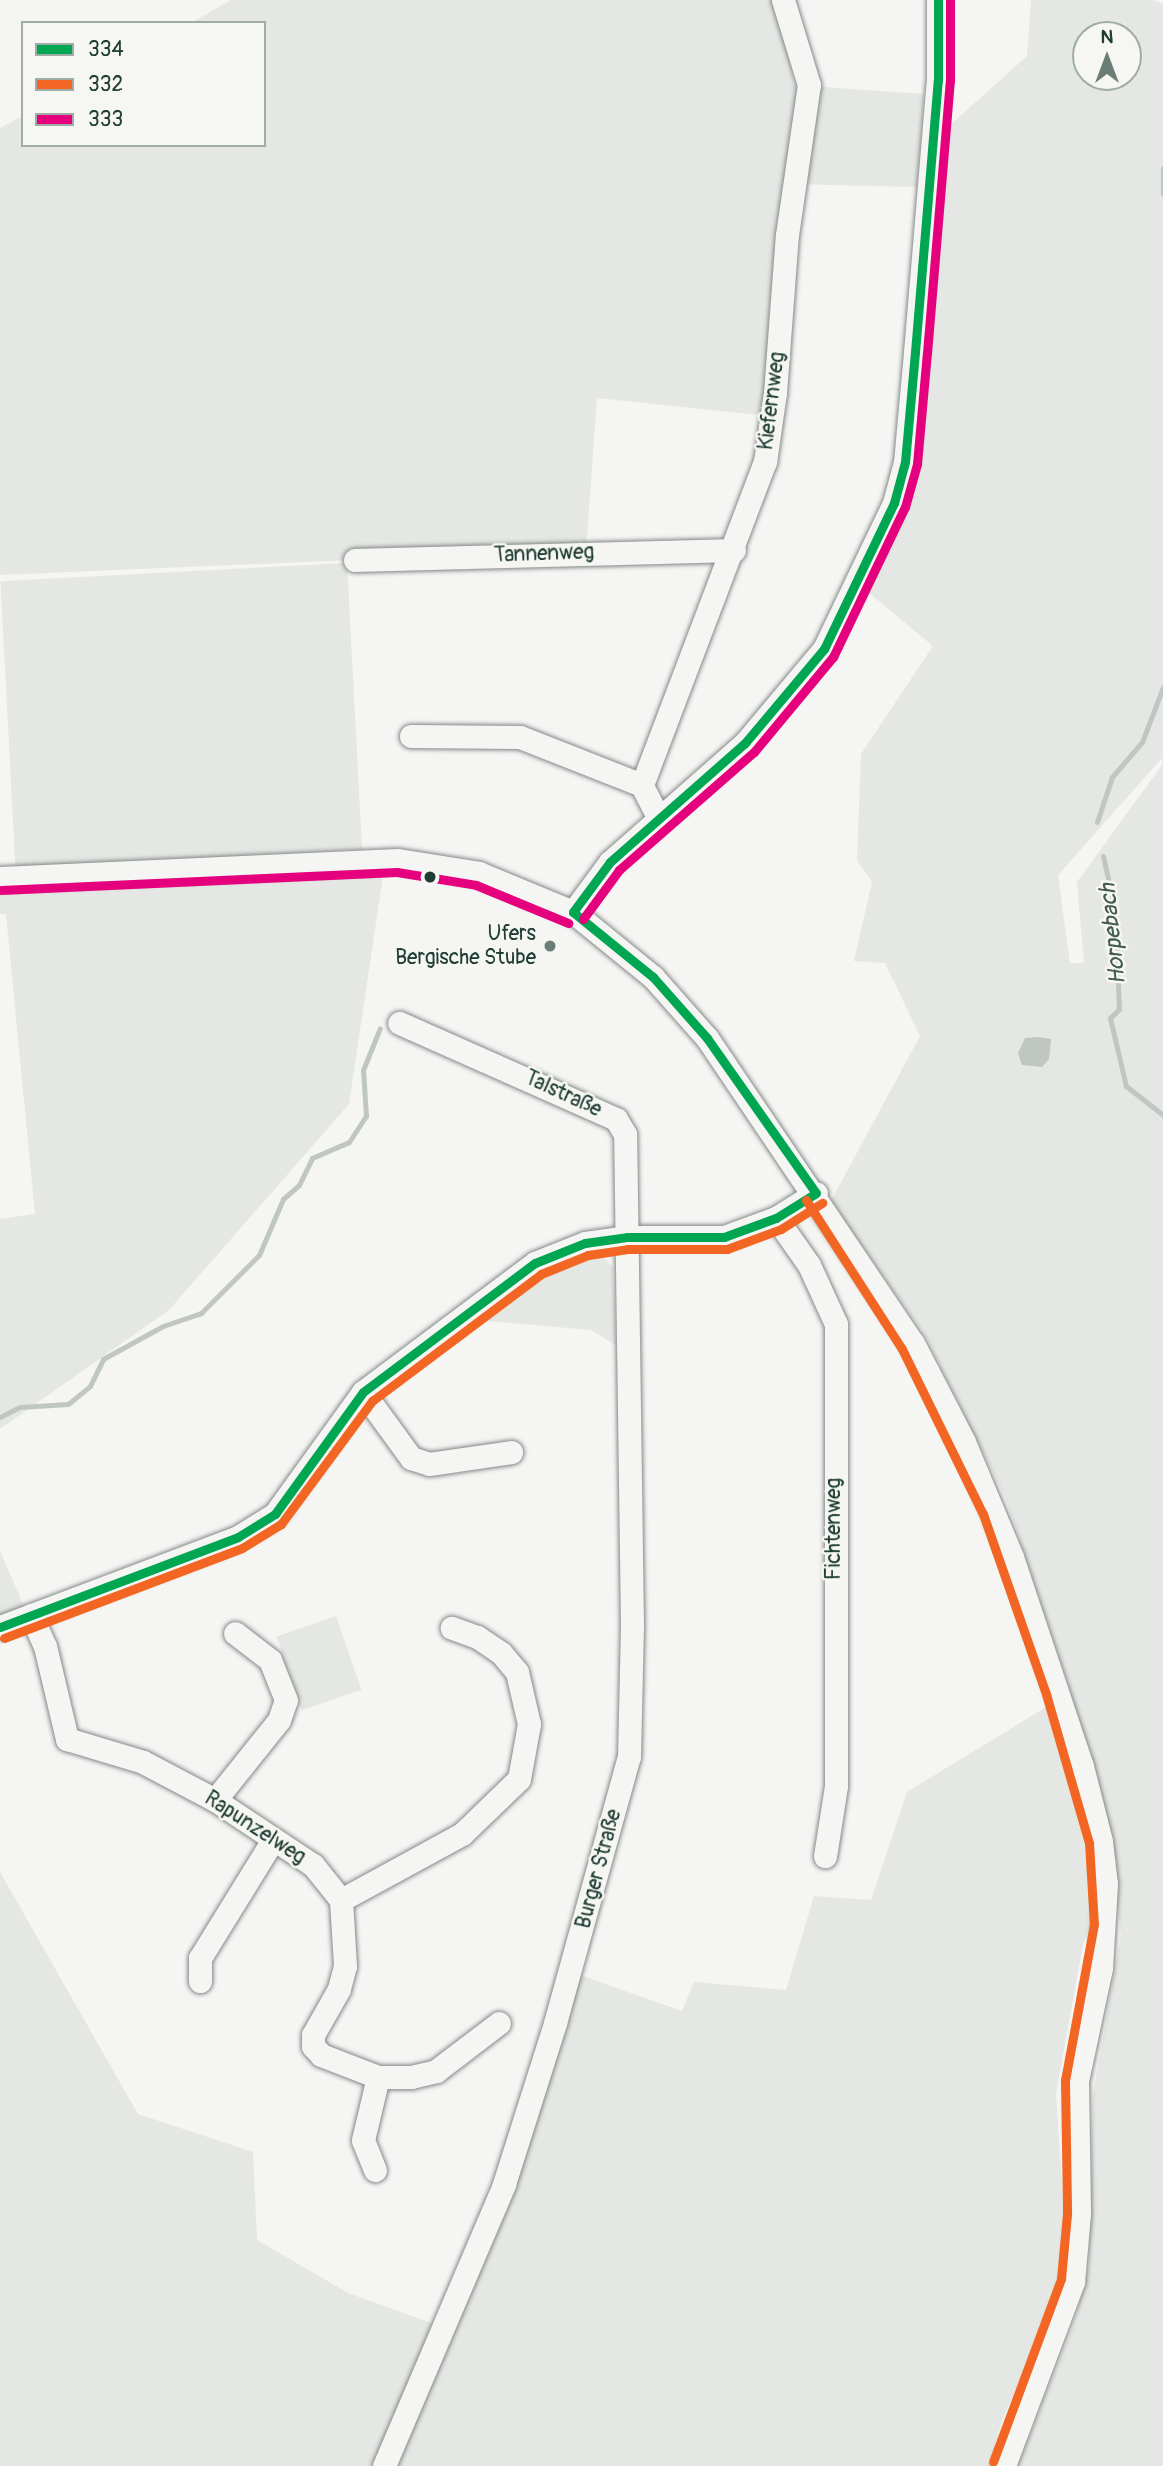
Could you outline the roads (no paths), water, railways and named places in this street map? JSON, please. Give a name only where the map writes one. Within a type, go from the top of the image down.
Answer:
[{"type":"street","name":"Kiefernweg","points":[[642,785],[734,550],[765,462],[775,393],[787,235],[809,85],[783,0]]},
{"type":"street","points":[[573,912],[610,862],[657,817],[745,743],[824,649],[894,503],[905,462],[915,352],[938,80],[938,0]]},
{"type":"street","name":"Tannenweg","points":[[355,560],[734,550]]},
{"type":"street","points":[[411,736],[520,737],[642,785],[657,817]]},
{"type":"street","points":[[0,878],[398,860],[479,873],[573,912],[653,977],[708,1038],[816,1193],[913,1343],[994,1509],[1058,1690],[1102,1852],[1107,1924],[1077,2081],[1079,2214],[1073,2282],[1004,2466]]},
{"type":"street","name":"Talstraße","points":[[399,1023],[616,1119],[625,1134],[627,1237]]},
{"type":"street","points":[[0,1627],[238,1537],[275,1514],[363,1392],[535,1263],[570,1246],[627,1237],[724,1237],[776,1219],[816,1193]]},
{"type":"street","name":"Fichtenweg","points":[[776,1219],[809,1265],[836,1324],[836,1786],[825,1856]]},
{"type":"street","name":"Burger Straße","points":[[384,2466],[521,2137],[629,1757],[632,1535],[627,1237]]},
{"type":"street","points":[[363,1392],[411,1458],[429,1464],[511,1452]]},
{"type":"street","name":"Rapunzelweg","points":[[31,1615],[45,1646],[67,1739],[143,1762],[215,1800],[313,1865],[341,1900]]},
{"type":"street","points":[[452,1628],[477,1636],[501,1653],[517,1672],[529,1724],[519,1779],[462,1834],[341,1900],[345,1966],[339,1989],[313,2035],[313,2046],[321,2054],[378,2077],[436,2071],[499,2023]]},
{"type":"street","points":[[215,1800],[279,1720],[286,1700],[270,1660],[235,1633]]},
{"type":"street","points":[[201,1981],[200,1958],[273,1840]]},
{"type":"street","points":[[375,2169],[363,2140],[378,2077]]},
{"type":"waterway","name":"Horpebach","points":[[1163,168],[1163,194]]},
{"type":"waterway","name":"Horpebach","points":[[1097,822],[1112,777],[1142,742],[1163,687]]},
{"type":"waterway","name":"Horpebach","points":[[1103,856],[1115,910],[1119,1009],[1110,1018],[1126,1086],[1163,1115]]},
{"type":"waterway","points":[[0,1417],[20,1407],[68,1404],[90,1386],[103,1359],[163,1326],[201,1313],[259,1255],[283,1199],[299,1185],[312,1158],[349,1142],[366,1116],[363,1070],[380,1028]]},
{"type":"place","name":"Ufers Bergische Stube","points":[[550,946]]}]
